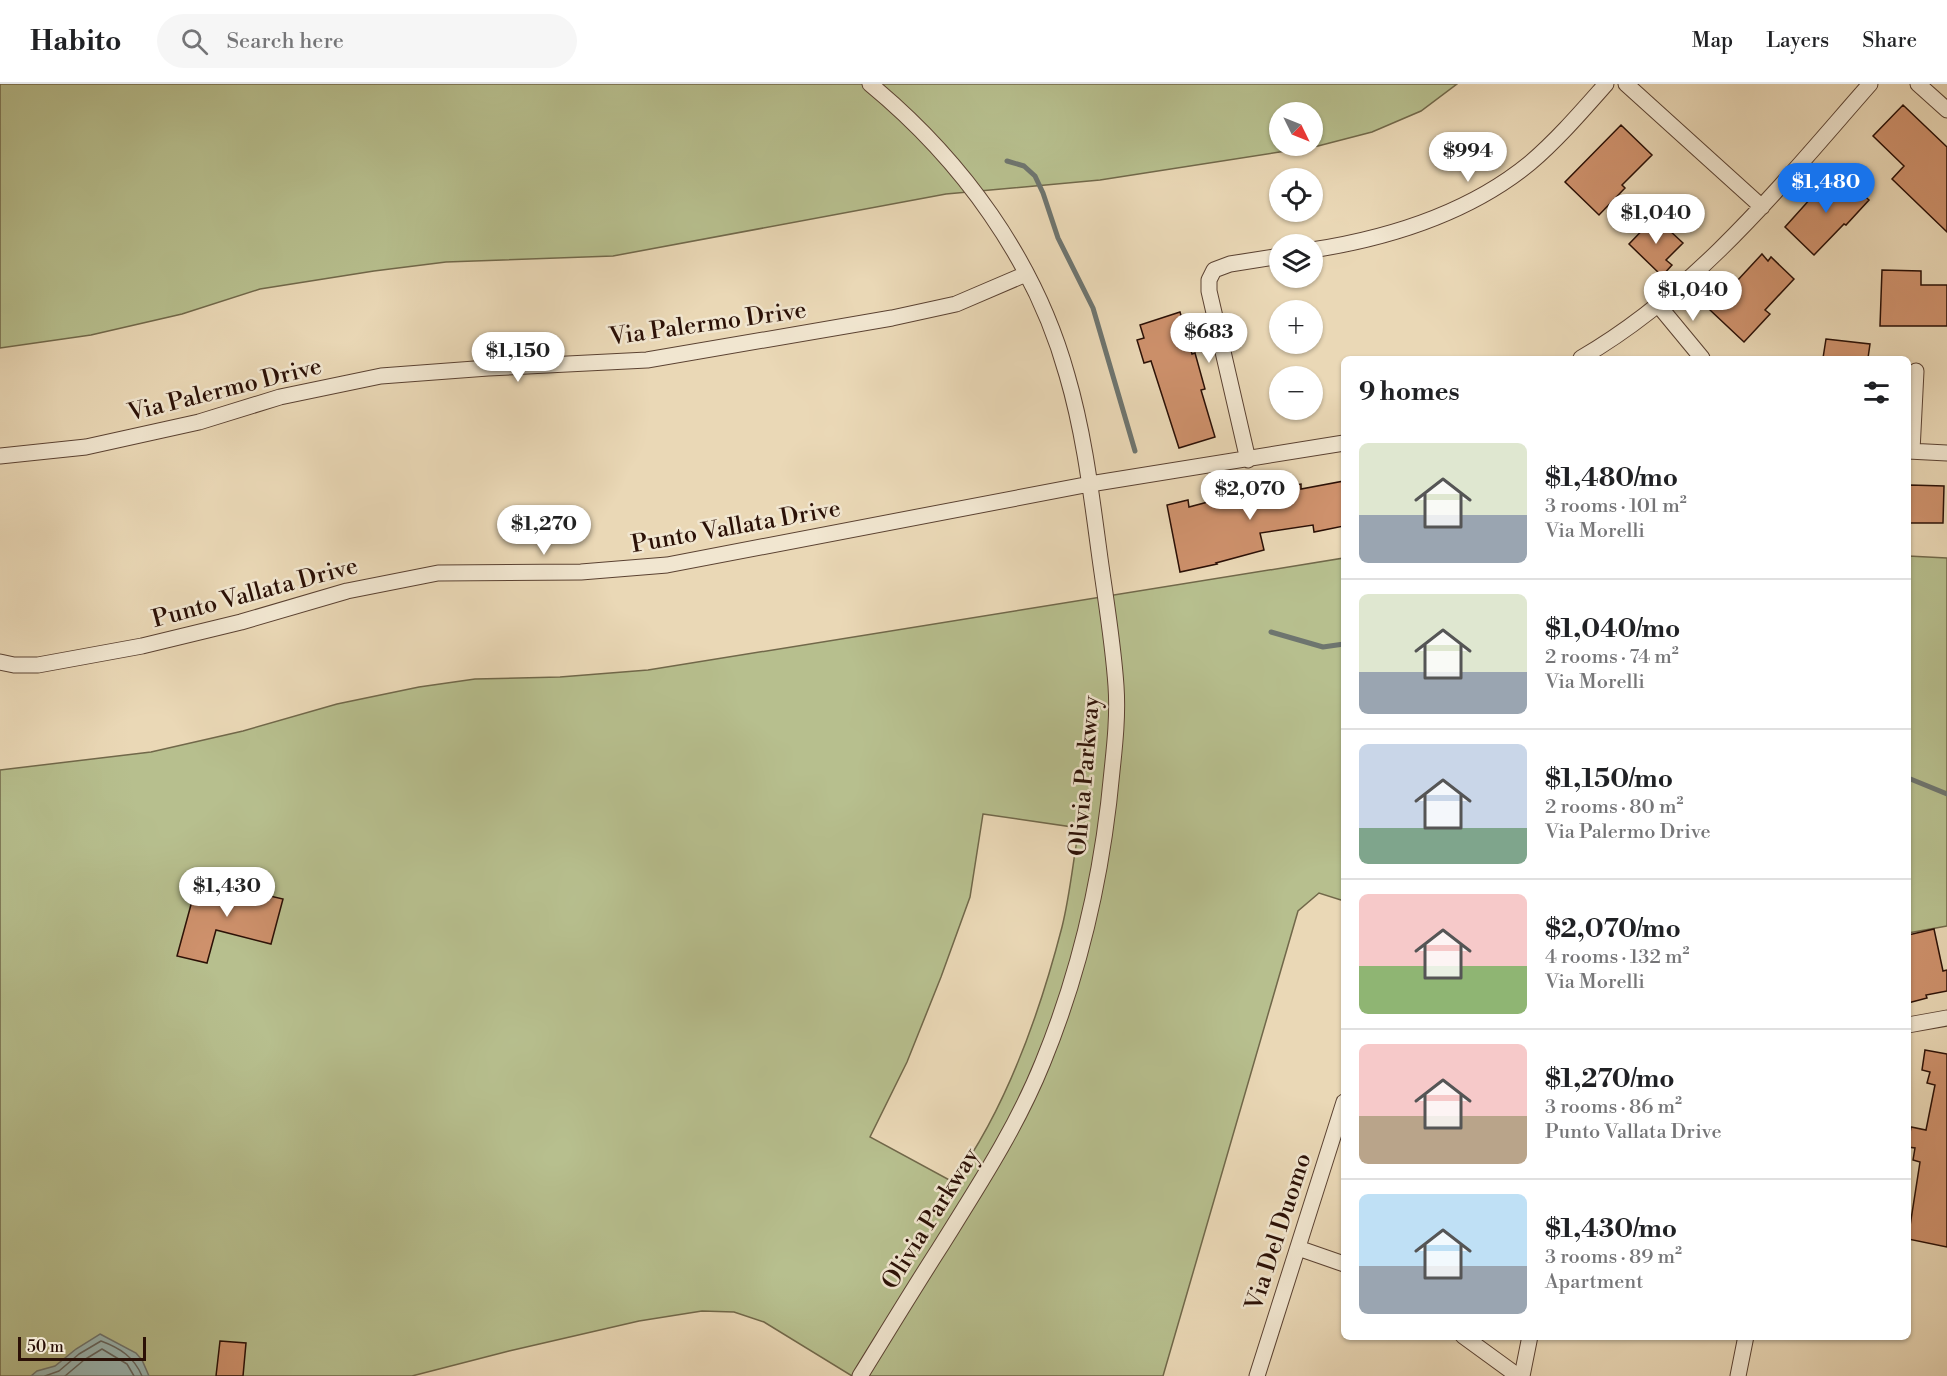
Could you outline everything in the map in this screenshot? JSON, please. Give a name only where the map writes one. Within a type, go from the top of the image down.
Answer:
[{"type":"street","name":"Olivia Parkway","points":[[860,1376],[977,1191],[1012,1129],[1043,1064],[1084,938],[1100,867],[1109,809],[1116,736],[1116,687],[1080,424],[1067,374],[1045,311],[1026,274],[970,184],[925,134],[870,84]]},
{"type":"street","points":[[1323,248],[1395,233],[1437,217],[1488,191],[1529,164],[1564,131],[1606,84]]},
{"type":"street","points":[[1626,84],[1762,207]]},
{"type":"street","points":[[1584,356],[1659,306],[1688,280],[1762,207],[1870,84]]},
{"type":"street","points":[[1918,84],[1947,110]]},
{"type":"street","points":[[1248,460],[1209,291],[1209,280],[1214,270],[1230,264],[1269,258]]},
{"type":"street","name":"Via Palermo Drive","points":[[0,456],[86,447],[199,422],[280,397],[381,376],[647,360],[881,320],[956,304],[1026,274]]},
{"type":"street","points":[[1659,306],[1700,356]]},
{"type":"street","points":[[1911,438],[1916,371]]},
{"type":"street","name":"Punto Vallata Drive","points":[[0,662],[14,665],[38,665],[142,646],[242,622],[347,591],[438,573],[581,573],[667,565],[1090,484],[1341,444]]},
{"type":"street","points":[[1911,451],[1947,453]]},
{"type":"street","points":[[1911,1024],[1947,1018]]},
{"type":"street","name":"Via Del Duomo","points":[[1257,1376],[1341,1112]]},
{"type":"street","points":[[1298,1248],[1341,1263]]},
{"type":"street","points":[[1468,1340],[1518,1376]]},
{"type":"street","points":[[1522,1376],[1529,1340]]},
{"type":"street","points":[[1738,1376],[1745,1340]]},
{"type":"green space","points":[[0,84],[1457,84],[1421,111],[1372,132],[1323,145],[1323,102],[1269,102],[1269,154],[1100,180],[946,194],[613,256],[446,262],[374,271],[260,289],[182,314],[91,335],[0,348]]},
{"type":"green space","points":[[1911,556],[1947,558],[1947,926],[1911,932]]},
{"type":"green space","points":[[1341,558],[1341,900],[1319,893],[1298,911],[1163,1376],[852,1376],[764,1322],[734,1312],[702,1311],[639,1321],[412,1376],[0,1376],[0,770],[151,752],[243,731],[337,704],[419,687],[475,679],[560,677],[648,670]],"holes":[[[983,814],[1079,828],[1069,890],[1053,959],[1019,1060],[989,1124],[953,1182],[870,1137],[907,1062],[970,897]]]},
{"type":"water","points":[[100,1334],[136,1353],[149,1376],[31,1376],[37,1371],[55,1366]]},
{"type":"building","points":[[1903,105],[1947,147],[1947,232],[1892,179],[1904,166],[1873,136]]},
{"type":"building","points":[[1621,125],[1652,155],[1622,185],[1625,188],[1599,215],[1565,182]]},
{"type":"building","points":[[1843,177],[1869,200],[1814,255],[1785,227],[1829,178],[1836,185]]},
{"type":"building","points":[[1655,217],[1683,243],[1666,260],[1672,265],[1662,276],[1629,244]]},
{"type":"building","points":[[1762,254],[1768,261],[1771,257],[1794,279],[1765,310],[1770,314],[1744,342],[1710,310]]},
{"type":"building","points":[[1882,270],[1921,271],[1921,285],[1947,285],[1947,326],[1880,326]]},
{"type":"building","points":[[1180,312],[1192,354],[1195,353],[1205,389],[1201,390],[1215,437],[1179,448],[1151,361],[1144,363],[1137,340],[1144,338],[1140,325]]},
{"type":"building","points":[[1826,339],[1870,344],[1868,356],[1823,356]]},
{"type":"building","points":[[1341,482],[1341,527],[1314,532],[1313,525],[1260,533],[1264,550],[1180,572],[1167,505],[1188,500],[1189,507],[1249,491],[1301,484],[1301,489]]},
{"type":"building","points":[[1911,485],[1944,486],[1943,523],[1911,523]]},
{"type":"building","points":[[198,879],[283,899],[271,944],[216,930],[207,963],[177,956]]},
{"type":"building","points":[[1934,929],[1943,971],[1947,970],[1947,991],[1926,995],[1927,998],[1911,1002],[1911,934]]},
{"type":"building","points":[[1925,1050],[1947,1054],[1947,1247],[1911,1240],[1911,1220],[1920,1162],[1913,1160],[1915,1148],[1911,1147],[1911,1127],[1926,1130],[1935,1085],[1927,1083],[1930,1072],[1922,1070]]},
{"type":"building","points":[[220,1341],[246,1343],[243,1376],[216,1376]]},
{"type":"waterway","points":[[1007,161],[1024,166],[1035,176],[1043,193],[1058,238],[1093,308],[1135,451]]},
{"type":"waterway","points":[[1271,632],[1323,647],[1341,644]]},
{"type":"waterway","points":[[1911,779],[1947,794]]}]
